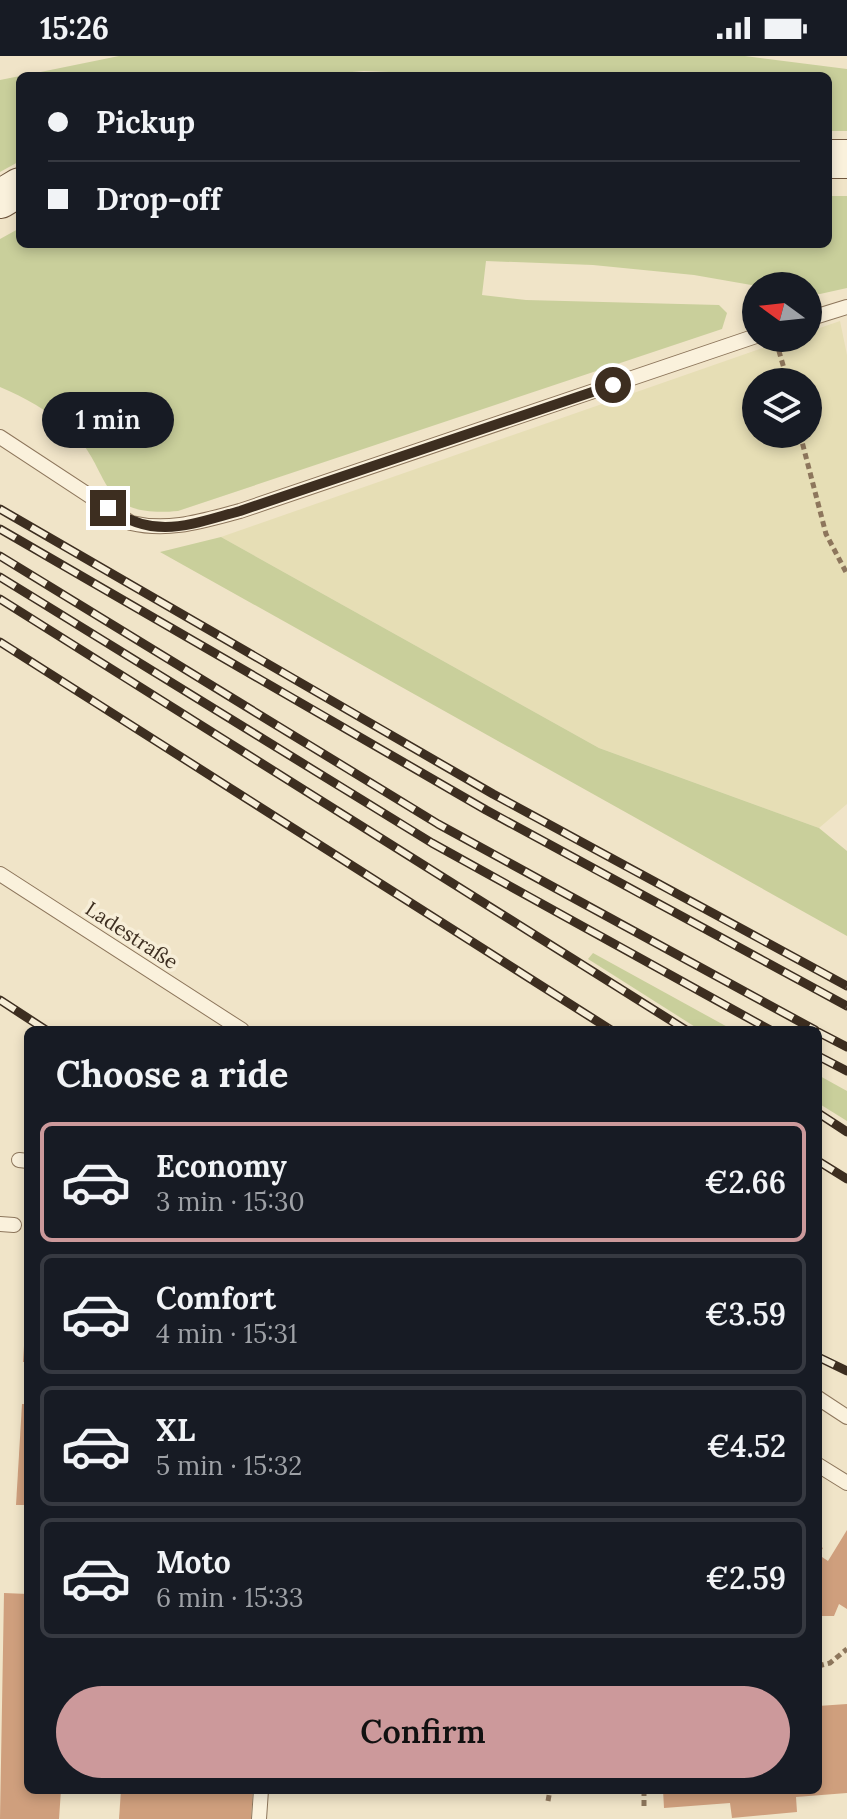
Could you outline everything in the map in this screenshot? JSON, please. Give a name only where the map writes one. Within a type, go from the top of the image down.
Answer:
[{"type":"lane","points":[[822,315],[847,307]]},
{"type":"lane","points":[[0,437],[131,523],[154,528],[177,527],[254,506],[742,341]]},
{"type":"lane","name":"Ladestraße","points":[[0,874],[236,1026]]},
{"type":"lane","points":[[822,1401],[847,1417]]},
{"type":"lane","points":[[822,1467],[847,1483]]},
{"type":"lane","points":[[259,1819],[261,1794]]},
{"type":"path","points":[[804,448],[826,534],[847,574]]},
{"type":"path","points":[[822,1665],[830,1663],[847,1649]]},
{"type":"path","points":[[548,1801],[549,1794]]},
{"type":"path","points":[[644,1794],[644,1807]]},
{"type":"shaded area","points":[[840,321],[847,355],[847,804],[819,828],[599,748],[221,537],[751,352],[822,352],[822,327]]},
{"type":"green space","points":[[119,56],[745,56],[847,69],[847,131],[832,131],[832,72],[41,72]]},
{"type":"green space","points":[[16,77],[16,163],[0,172],[0,80]]},
{"type":"green space","points":[[832,196],[847,196],[847,288],[822,294],[822,272],[742,272],[742,283],[694,275],[593,265],[486,261],[482,295],[526,300],[719,305],[727,313],[722,329],[178,511],[131,507],[118,499],[108,488],[83,444],[69,429],[36,405],[0,387],[0,239],[16,230],[16,248],[832,248]]},
{"type":"green space","points":[[221,537],[599,748],[819,828],[847,851],[847,936],[160,552]]},
{"type":"green space","points":[[593,953],[726,1026],[694,1026],[588,959]]},
{"type":"green space","points":[[822,1077],[847,1091],[847,1121],[822,1105]]},
{"type":"building","points":[[22,1404],[24,1404],[24,1505],[16,1505]]},
{"type":"building","points":[[847,1530],[847,1609],[839,1604],[834,1616],[822,1616],[822,1557],[828,1561]]},
{"type":"building","points":[[4,1593],[24,1594],[24,1794],[61,1794],[59,1819],[0,1819]]},
{"type":"building","points":[[847,1704],[847,1793],[796,1797],[797,1812],[732,1818],[730,1803],[664,1808],[663,1794],[822,1794],[822,1706]]},
{"type":"building","points":[[121,1794],[253,1794],[251,1819],[119,1819]]},
{"type":"railway","points":[[0,509],[493,794],[847,986]]},
{"type":"railway","points":[[0,529],[486,810],[847,1006]]},
{"type":"railway","points":[[0,556],[438,824],[808,1026]]},
{"type":"railway","points":[[0,577],[432,843],[763,1026]]},
{"type":"railway","points":[[0,599],[680,1026]]},
{"type":"railway","points":[[0,642],[605,1026]]},
{"type":"railway","points":[[0,1000],[40,1026]]},
{"type":"railway","points":[[822,1034],[847,1047]]},
{"type":"railway","points":[[822,1058],[847,1071]]},
{"type":"railway","points":[[822,1116],[847,1132]]},
{"type":"railway","points":[[822,1163],[847,1179]]},
{"type":"railway","points":[[822,1359],[847,1371]]},
{"type":"route","points":[[108,508],[131,523],[154,528],[177,527],[240,511],[613,385]]}]
